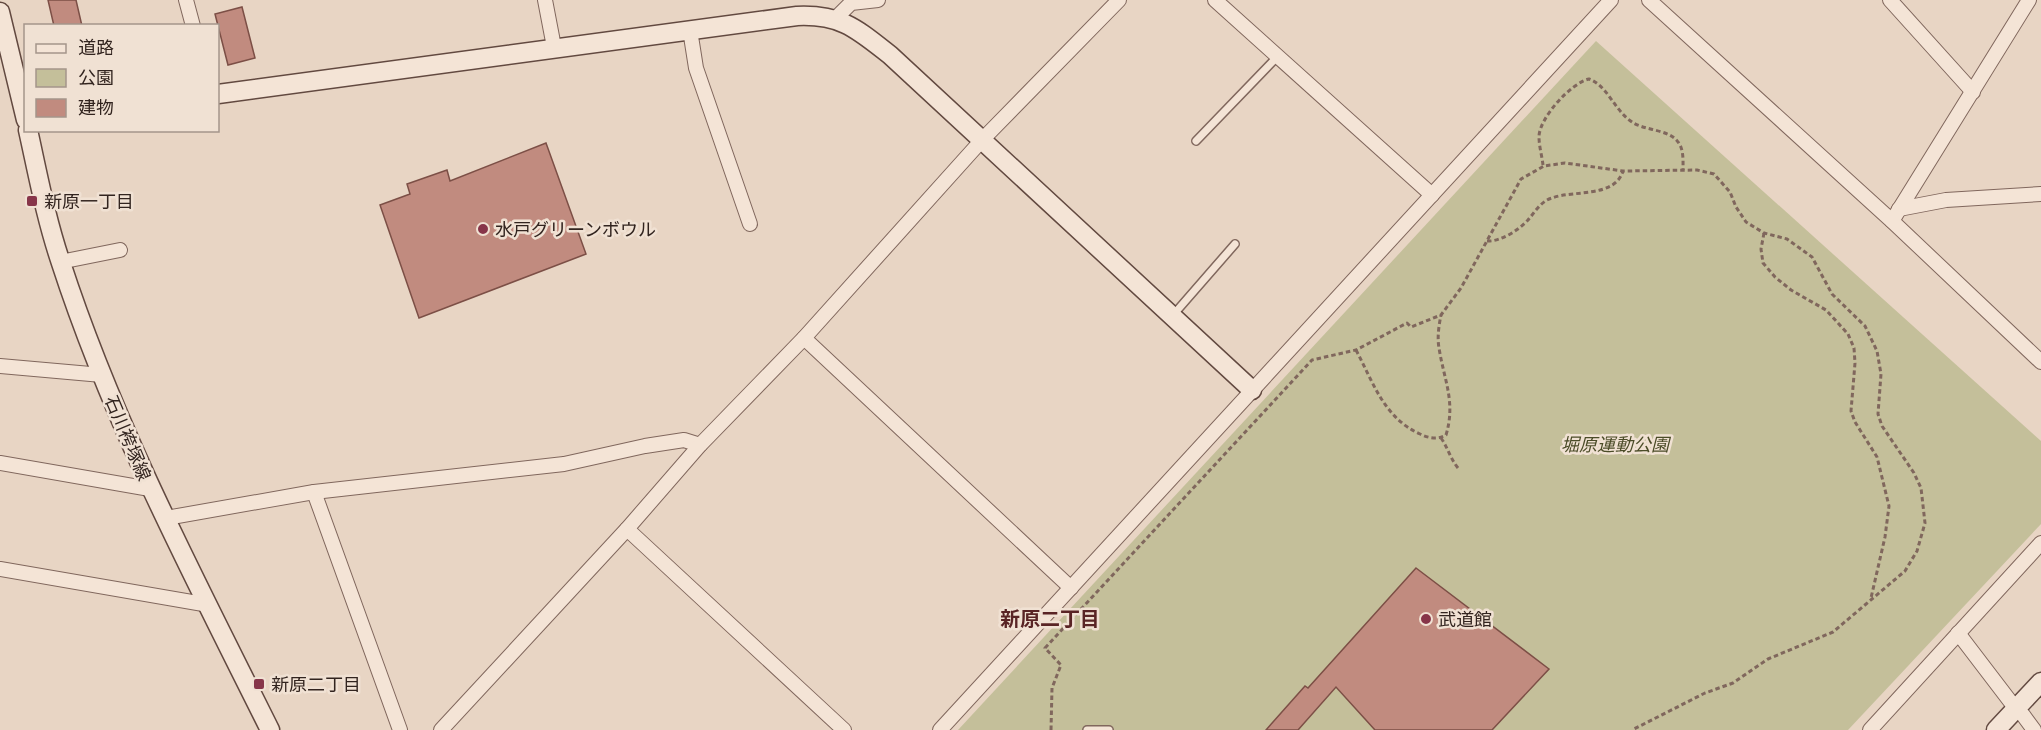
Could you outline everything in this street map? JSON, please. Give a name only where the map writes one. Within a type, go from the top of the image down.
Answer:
[{"type":"street","points":[[186,0],[192,24]]},
{"type":"street","points":[[545,0],[554,47]]},
{"type":"street","points":[[832,0],[835,19]]},
{"type":"street","points":[[835,19],[851,3],[878,0]]},
{"type":"street","points":[[441,730],[627,529],[700,446],[804,338],[982,140],[1119,0]]},
{"type":"street","points":[[1215,0],[1431,195]]},
{"type":"street","points":[[945,728],[1611,0]]},
{"type":"street","points":[[1648,0],[1895,215],[2041,362]]},
{"type":"street","points":[[1890,0],[1973,92]]},
{"type":"street","points":[[1895,215],[1973,92],[2022,3]]},
{"type":"street","points":[[0,12],[24,112]]},
{"type":"street","points":[[219,94],[796,16],[821,16],[835,19],[865,36],[890,55],[1252,390]]},
{"type":"street","points":[[690,30],[696,68],[750,224]]},
{"type":"street","name":"石川袴塚線","points":[[28,132],[47,218],[60,262],[102,375],[150,489],[270,730]]},
{"type":"street","points":[[1895,215],[1946,200],[2041,194]]},
{"type":"street","points":[[60,262],[120,250]]},
{"type":"street","points":[[804,338],[1071,588]]},
{"type":"street","points":[[0,366],[102,375]]},
{"type":"street","points":[[166,518],[314,492],[564,464],[684,440],[700,446]]},
{"type":"street","points":[[0,463],[150,489]]},
{"type":"street","points":[[314,492],[400,730]]},
{"type":"street","points":[[627,529],[844,730]]},
{"type":"street","points":[[1870,730],[2041,543]]},
{"type":"street","points":[[0,569],[208,605]]},
{"type":"street","points":[[1958,633],[2034,730]]},
{"type":"street","points":[[1996,730],[2041,681]]},
{"type":"lane","points":[[1196,141],[1278,56]]},
{"type":"lane","points":[[1172,316],[1235,244]]},
{"type":"lane","points":[[1087,730],[1109,730]]},
{"type":"path","points":[[1544,166],[1539,136],[1543,123],[1563,96],[1581,81],[1589,79],[1602,86],[1621,113],[1631,121],[1640,127],[1669,134],[1679,143],[1683,156],[1683,170]]},
{"type":"path","points":[[1356,350],[1373,386],[1394,417],[1414,432],[1426,437],[1441,438],[1446,435],[1450,423],[1451,395],[1438,345],[1441,315],[1461,288],[1521,179],[1544,166],[1565,163],[1623,171],[1697,170],[1714,174],[1730,192],[1746,222],[1764,233],[1787,239],[1812,257],[1832,294],[1865,326],[1877,351],[1881,374],[1878,414],[1882,426],[1914,473],[1921,488],[1925,523],[1917,551],[1905,571],[1833,632],[1768,658],[1733,683],[1705,693],[1632,730]]},
{"type":"path","points":[[1487,241],[1494,242],[1523,225],[1542,204],[1551,198],[1612,186],[1621,179],[1623,171]]},
{"type":"path","points":[[1764,233],[1761,249],[1763,263],[1775,278],[1791,290],[1826,310],[1848,334],[1854,348],[1851,411],[1855,422],[1877,457],[1889,506],[1870,600]]},
{"type":"path","points":[[1051,730],[1052,688],[1061,665],[1045,648],[1312,360],[1356,350],[1407,323],[1411,327],[1441,315]]},
{"type":"path","points":[[1441,438],[1447,446],[1450,458],[1458,468]]},
{"type":"green space","name":"堀原運動公園","points":[[1596,41],[2041,441],[2041,524],[1848,730],[958,730]]},
{"type":"building","points":[[48,0],[76,0],[82,24],[54,24]]},
{"type":"building","points":[[242,7],[255,58],[228,65],[215,14]]},
{"type":"building","name":"水戸グリーンボウル","points":[[546,143],[586,254],[419,318],[380,205],[410,194],[407,184],[447,170],[450,181]]},
{"type":"building","name":"武道館","points":[[1416,568],[1549,669],[1492,730],[1375,730],[1336,687],[1298,730],[1266,730],[1305,686],[1308,688]]},
{"type":"place","name":"新原一丁目","points":[[32,201]]},
{"type":"place","name":"水戸グリーンボウル","points":[[483,229]]},
{"type":"place","name":"武道館","points":[[1426,619]]},
{"type":"place","name":"新原二丁目","points":[[259,684]]},
{"type":"district","name":"新原二丁目","points":[[1050,618]]}]
